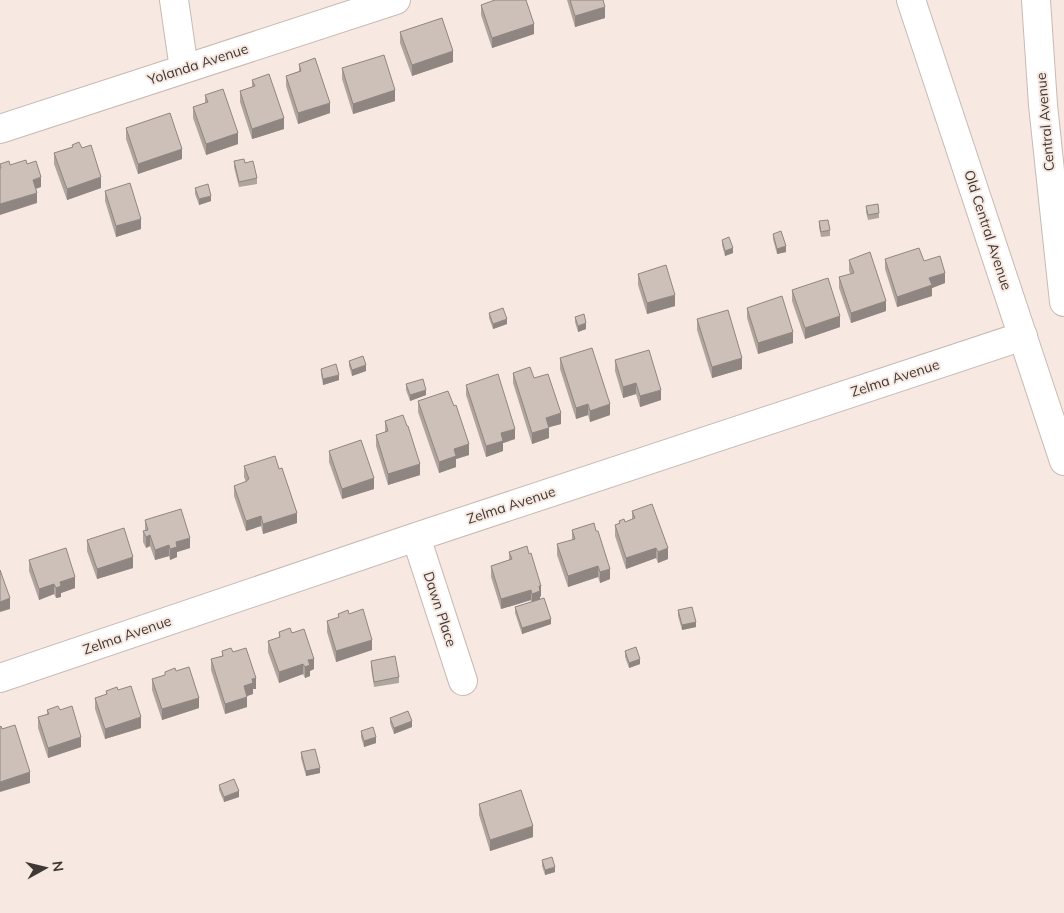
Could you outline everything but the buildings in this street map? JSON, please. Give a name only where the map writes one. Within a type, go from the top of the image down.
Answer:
[{"type":"street","points":[[174,0],[184,69]]},
{"type":"street","name":"Yolanda Avenue","points":[[0,130],[396,0]]},
{"type":"street","name":"Old Central Avenue","points":[[910,0],[1064,461]]},
{"type":"street","name":"Central Avenue","points":[[1036,0],[1043,105],[1064,302]]},
{"type":"street","name":"Zelma Avenue","points":[[0,678],[416,537],[1023,336]]},
{"type":"street","name":"Dawn Place","points":[[416,537],[463,680]]}]
